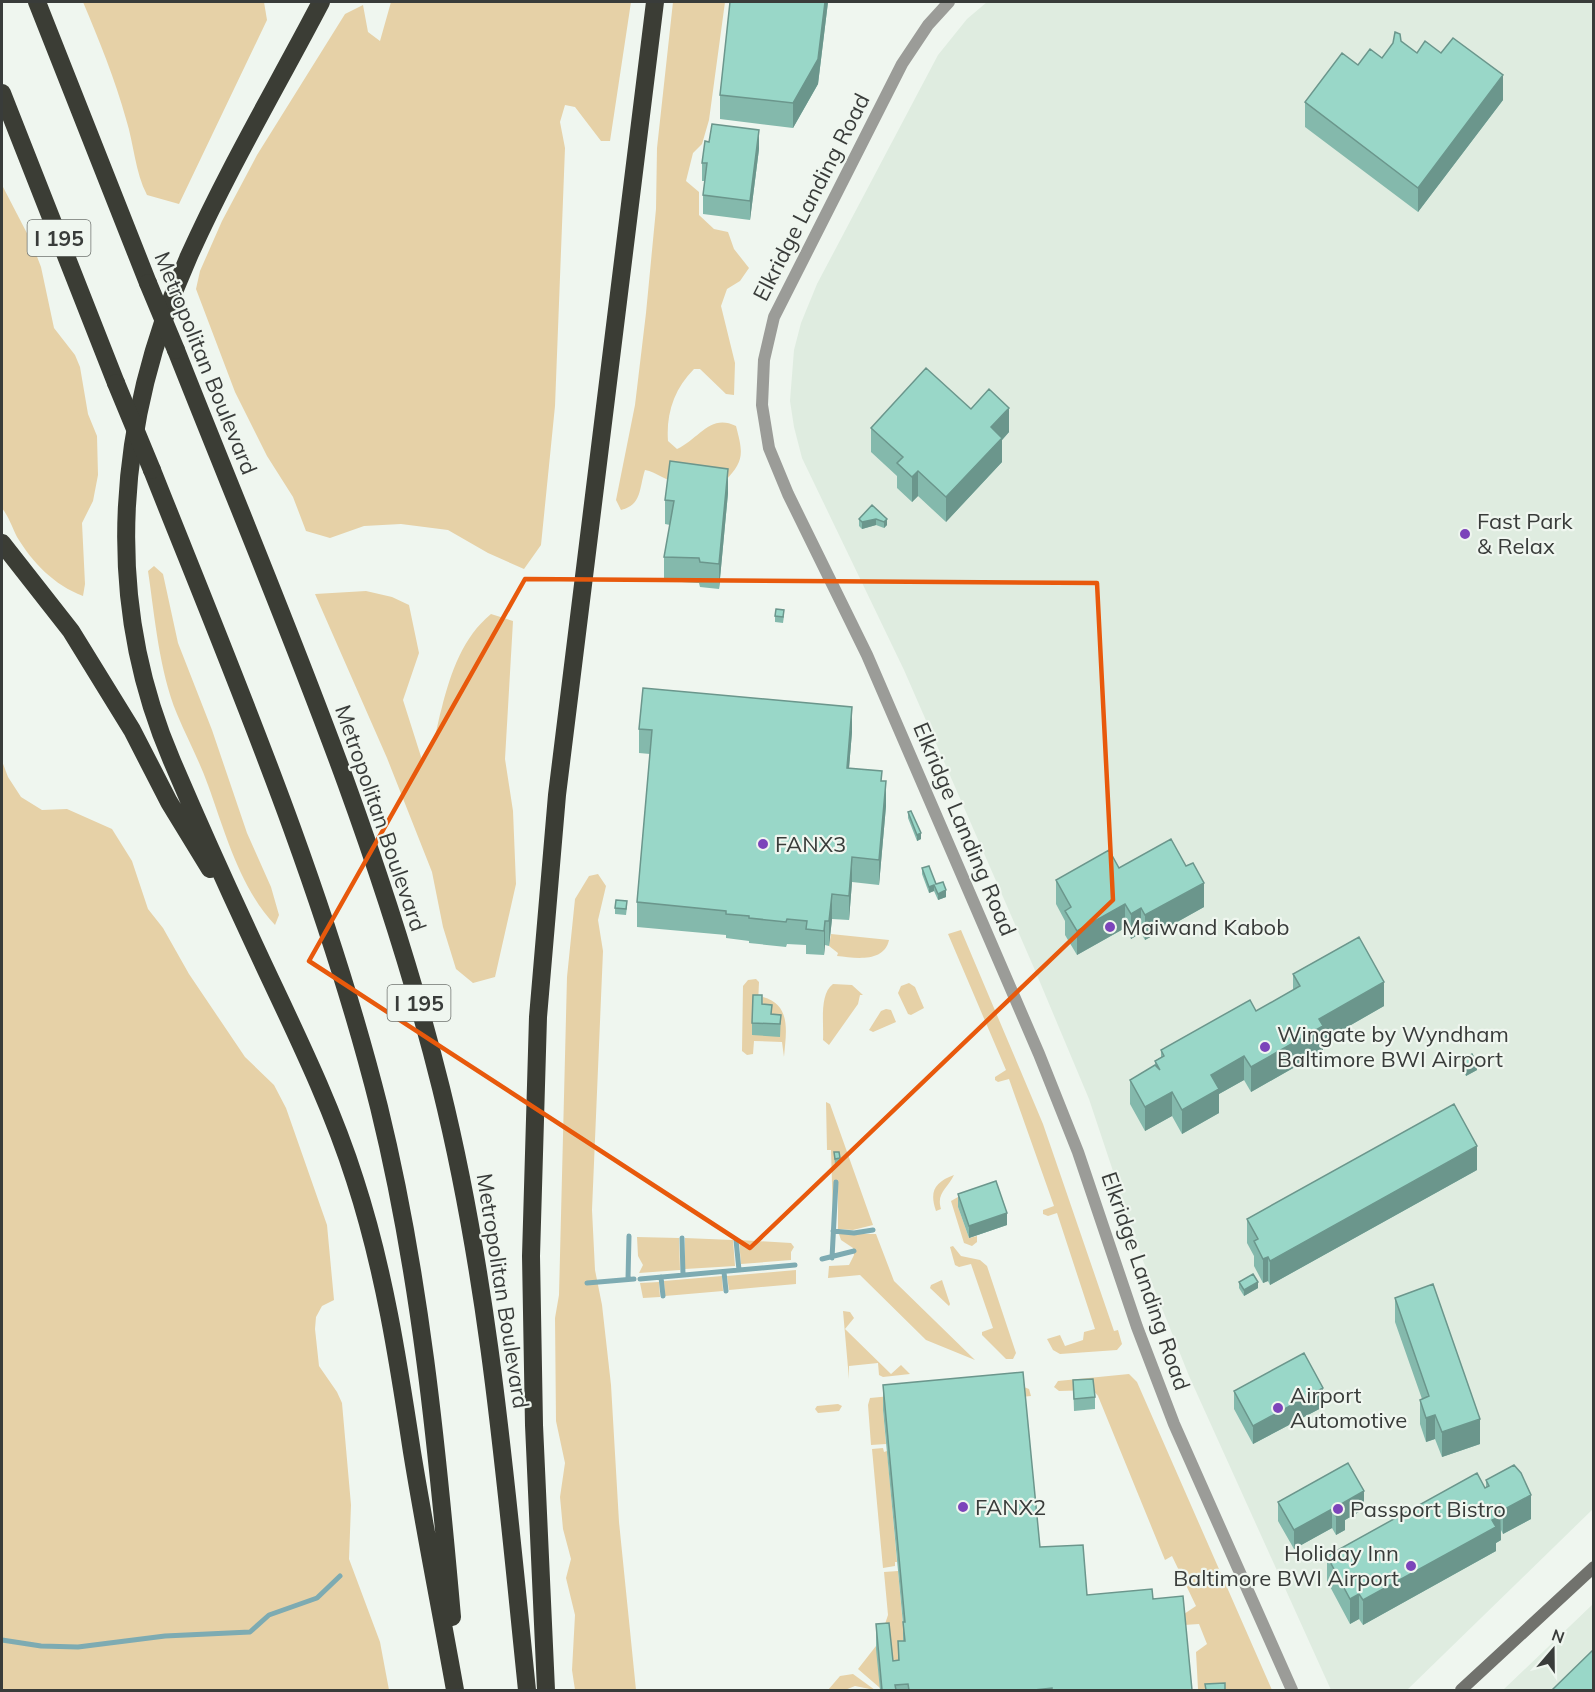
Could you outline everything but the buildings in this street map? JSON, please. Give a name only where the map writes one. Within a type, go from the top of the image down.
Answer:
[{"type":"highway","name":"Metropolitan Boulevard","points":[[37,2],[334,750],[417,996],[465,1192],[479,1271],[502,1441],[527,1690]]},
{"type":"highway","points":[[321,2],[189,255],[171,301],[139,411],[128,474],[126,562],[131,617],[143,673],[170,757],[251,938],[309,1060],[354,1178],[374,1246],[400,1368],[457,1690]]},
{"type":"highway","points":[[546,1690],[534,1425],[531,1256],[539,1005],[559,783],[655,2]]},
{"type":"highway","name":"I 195","points":[[2,93],[271,771],[315,893],[354,1016],[379,1108],[414,1282],[438,1451],[457,1690]]},
{"type":"highway","points":[[2,543],[77,641],[132,730],[169,802],[251,938]]},
{"type":"main road","points":[[1461,1690],[1593,1567]]},
{"type":"street","name":"Elkridge Landing Road","points":[[949,2],[927,26],[902,64],[774,317],[764,360],[762,405],[769,448],[788,494],[871,664],[1039,1053],[1078,1152],[1166,1405],[1292,1690]]},
{"type":"highlighted area","points":[[525,579],[1097,583],[1113,900],[750,1248],[309,961]]},
{"type":"shaded area","points":[[83,2],[264,2],[267,20],[179,204],[147,195],[140,177],[117,89]]},
{"type":"shaded area","points":[[391,2],[631,2],[610,141],[601,141],[575,107],[565,105],[560,122],[565,148],[555,406],[541,545],[524,569],[488,553],[448,530],[401,524],[364,526],[330,538],[306,531],[293,497],[267,456],[235,392],[196,289],[200,271],[222,221],[257,155],[345,14],[363,5],[368,32],[380,41]]},
{"type":"shaded area","points":[[673,2],[725,2],[709,120],[702,144],[693,153],[686,181],[699,192],[699,215],[714,229],[728,232],[734,249],[749,268],[740,281],[727,289],[721,306],[735,363],[734,395],[726,394],[700,369],[694,369],[676,393],[668,421],[668,441],[677,449],[712,425],[727,423],[736,426],[741,450],[736,468],[724,482],[676,482],[645,470],[636,500],[628,508],[621,510],[616,500],[635,405],[646,313],[656,209],[657,148]]},
{"type":"shaded area","points":[[987,2],[1593,2],[1593,1509],[1407,1690],[1331,1690],[1189,1376],[1142,1258],[1089,1099],[1034,968],[904,670],[802,458],[794,427],[790,401],[794,350],[801,323],[817,284],[938,55],[967,19]]},
{"type":"shaded area","points":[[2,185],[31,241],[41,267],[54,328],[75,355],[80,367],[88,414],[97,436],[98,475],[93,501],[82,523],[85,584],[83,596],[63,586],[37,564],[17,537],[2,508]]},
{"type":"shaded area","points":[[154,566],[163,574],[178,643],[212,730],[247,833],[271,887],[279,915],[275,925],[252,894],[243,877],[171,697],[158,644],[148,571]]},
{"type":"shaded area","points":[[366,591],[392,597],[409,605],[419,653],[403,700],[423,763],[433,743],[450,681],[466,644],[481,623],[491,614],[513,621],[505,759],[513,811],[516,884],[495,977],[473,983],[456,969],[443,927],[432,872],[387,758],[315,594]]},
{"type":"shaded area","points":[[2,761],[8,777],[21,797],[42,810],[67,809],[112,829],[132,861],[148,909],[163,928],[189,974],[245,1057],[274,1085],[286,1108],[327,1225],[334,1300],[322,1306],[316,1317],[319,1366],[342,1403],[351,1505],[349,1559],[380,1642],[389,1690],[2,1690]]},
{"type":"shaded area","points":[[598,874],[606,886],[598,920],[603,951],[592,1210],[595,1270],[602,1305],[611,1385],[619,1522],[636,1690],[575,1690],[572,1670],[575,1615],[566,1578],[571,1559],[563,1529],[560,1497],[565,1463],[556,1421],[555,1318],[559,1295],[567,977],[575,899],[589,876]]},
{"type":"shaded area","points":[[961,930],[1043,1124],[1114,1331],[1118,1330],[1122,1344],[1117,1350],[1060,1354],[1053,1350],[1047,1339],[1060,1335],[1065,1346],[1083,1340],[1084,1332],[1095,1329],[1057,1213],[1048,1216],[1043,1214],[1043,1210],[1054,1206],[1009,1079],[998,1082],[995,1080],[995,1077],[1006,1070],[948,934]]},
{"type":"shaded area","points":[[831,934],[889,940],[886,947],[875,956],[844,957],[837,956],[838,953],[829,946]]},
{"type":"shaded area","points":[[756,979],[759,982],[758,1005],[762,1016],[763,997],[779,1006],[783,1013],[786,1030],[784,1057],[782,1042],[754,1041],[753,1054],[747,1055],[742,1051],[743,986],[748,980]]},
{"type":"shaded area","points":[[909,983],[915,987],[924,1008],[911,1015],[908,1014],[898,993],[901,986]]},
{"type":"shaded area","points":[[833,984],[852,985],[863,995],[860,995],[858,1004],[829,1045],[823,1040],[823,1010],[826,995]]},
{"type":"shaded area","points":[[891,1010],[896,1022],[873,1032],[869,1030],[881,1011]]},
{"type":"shaded area","points":[[826,1102],[830,1104],[873,1225],[853,1230],[838,1229],[838,1182],[834,1182],[833,1216],[831,1150],[827,1150]]},
{"type":"shaded area","points":[[954,1175],[941,1195],[941,1209],[936,1211],[933,1198],[935,1188],[942,1181]]},
{"type":"shaded area","points":[[958,1197],[961,1198],[958,1207],[969,1238],[977,1236],[977,1242],[972,1246],[964,1243],[951,1201]]},
{"type":"shaded area","points":[[839,1234],[876,1234],[894,1281],[975,1360],[926,1340],[860,1275],[828,1278],[829,1266],[849,1265],[854,1255],[853,1248],[841,1240]]},
{"type":"shaded area","points":[[637,1237],[679,1238],[680,1270],[639,1273],[643,1265],[638,1256]]},
{"type":"shaded area","points":[[685,1238],[733,1240],[735,1266],[685,1269]]},
{"type":"shaded area","points":[[739,1240],[791,1243],[794,1247],[791,1260],[741,1264]]},
{"type":"shaded area","points":[[953,1246],[961,1256],[980,1260],[987,1266],[1016,1353],[1013,1359],[1006,1359],[982,1335],[982,1332],[993,1328],[971,1264],[959,1267],[955,1265],[950,1247]]},
{"type":"shaded area","points":[[796,1270],[796,1284],[729,1290],[727,1276]]},
{"type":"shaded area","points":[[722,1276],[723,1291],[665,1296],[664,1281]]},
{"type":"shaded area","points":[[942,1280],[949,1306],[930,1288],[931,1285]]},
{"type":"shaded area","points":[[659,1282],[660,1297],[643,1298],[640,1283]]},
{"type":"shaded area","points":[[843,1311],[850,1312],[854,1318],[845,1329],[891,1374],[901,1365],[910,1374],[883,1377],[879,1375],[878,1363],[849,1366],[849,1379]]},
{"type":"shaded area","points":[[1129,1374],[1137,1382],[1272,1690],[1198,1689],[1196,1652],[1207,1644],[1199,1624],[1184,1625],[1184,1614],[1196,1606],[1172,1556],[1165,1560],[1098,1396],[1093,1390],[1059,1391],[1054,1387],[1058,1381]]},
{"type":"shaded area","points":[[1016,1384],[1029,1389],[1031,1396],[883,1410],[886,1444],[871,1445],[868,1405],[870,1398]]},
{"type":"shaded area","points":[[838,1404],[842,1406],[839,1411],[818,1413],[815,1409],[817,1406]]},
{"type":"shaded area","points":[[883,1448],[884,1452],[887,1451],[897,1562],[895,1566],[883,1568],[872,1449]]},
{"type":"shaded area","points":[[898,1571],[905,1647],[893,1685],[885,1624],[888,1615],[884,1572]]},
{"type":"shaded area","points":[[1593,1604],[1593,1690],[1503,1690]]},
{"type":"shaded area","points":[[877,1646],[880,1688],[858,1669]]},
{"type":"shaded area","points":[[853,1674],[875,1690],[855,1686],[845,1690],[828,1690],[840,1676]]},
{"type":"waterway","points":[[832,1258],[836,1182]]},
{"type":"waterway","points":[[833,1231],[854,1233],[873,1230]]},
{"type":"waterway","points":[[628,1279],[629,1236]]},
{"type":"waterway","points":[[682,1238],[683,1275]]},
{"type":"waterway","points":[[736,1240],[739,1270]]},
{"type":"waterway","points":[[822,1259],[854,1251]]},
{"type":"waterway","points":[[640,1279],[795,1265]]},
{"type":"waterway","points":[[724,1272],[726,1291]]},
{"type":"waterway","points":[[661,1277],[663,1296]]},
{"type":"waterway","points":[[587,1283],[634,1279]]},
{"type":"waterway","points":[[2,1640],[41,1646],[78,1647],[165,1636],[250,1632],[269,1615],[317,1598],[340,1576]]},
{"type":"place","name":"Fast Park & Relax","points":[[1465,534]]},
{"type":"place","name":"FANX3","points":[[763,844]]},
{"type":"place","name":"Maiwand Kabob","points":[[1110,927]]},
{"type":"place","name":"Wingate by Wyndham Baltimore BWI Airport","points":[[1265,1047]]},
{"type":"place","name":"Airport Automotive","points":[[1278,1408]]},
{"type":"place","name":"FANX2","points":[[963,1507]]},
{"type":"place","name":"Passport Bistro","points":[[1338,1509]]},
{"type":"place","name":"Holiday Inn Baltimore BWI Airport","points":[[1411,1566]]}]
